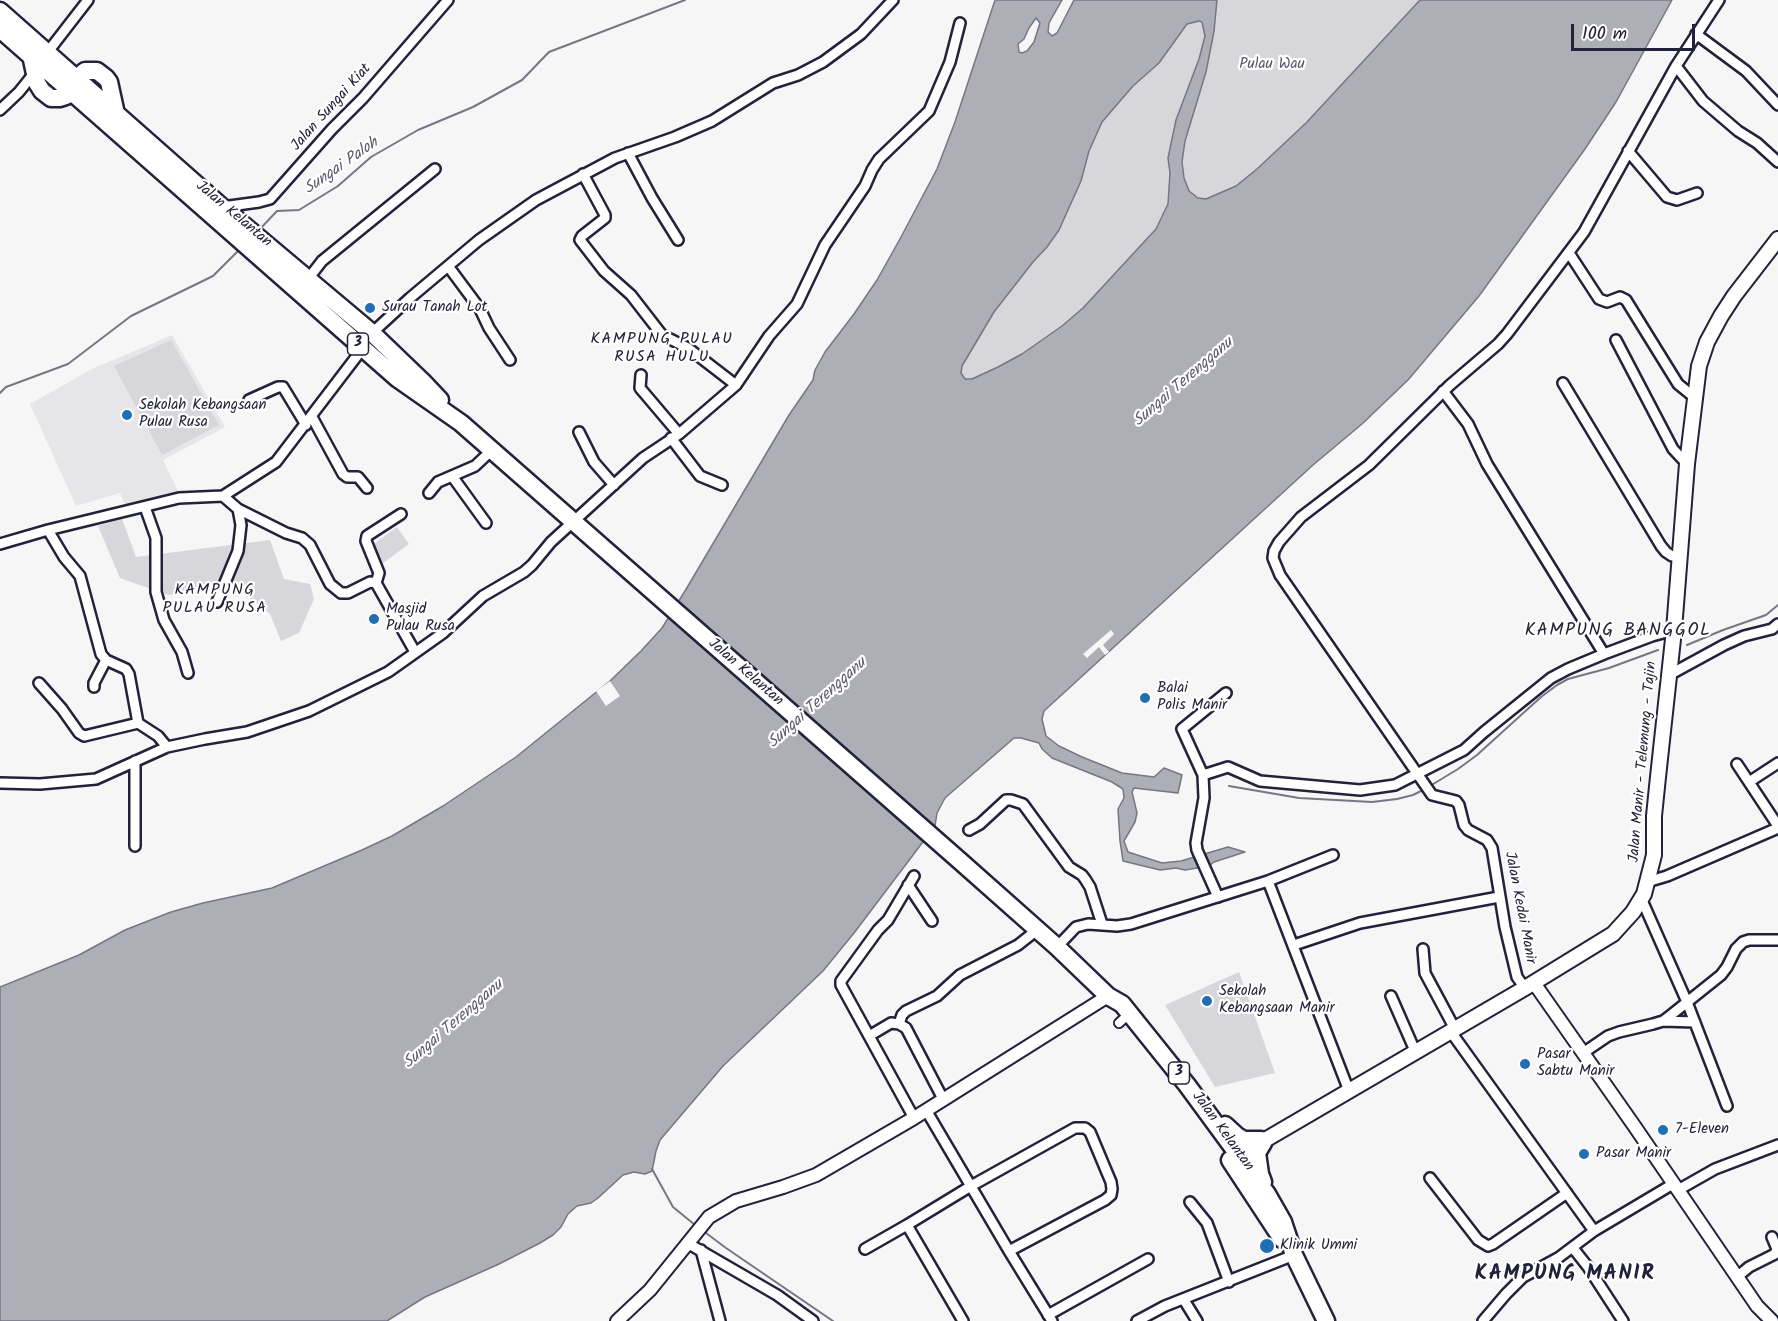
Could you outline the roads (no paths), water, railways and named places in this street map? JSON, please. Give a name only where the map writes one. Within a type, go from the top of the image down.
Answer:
[{"type":"highway","name":"Jalan Kelantan","points":[[0,11],[39,54],[73,85],[127,141],[226,216]]},
{"type":"highway","points":[[0,16],[73,85],[60,98],[51,98],[42,91],[37,83],[35,72],[39,54]]},
{"type":"highway","name":"Jalan Kelantan","points":[[0,29],[39,54]]},
{"type":"highway","name":"Jalan Kelantan","points":[[73,85],[116,114],[398,379],[461,423]]},
{"type":"highway","name":"Jalan Kelantan","points":[[266,253],[308,279],[370,331],[423,382],[461,423],[960,861],[1057,947],[1108,996],[1188,1085],[1235,1158],[1272,1226],[1294,1255]]},
{"type":"highway","points":[[370,331],[377,343],[407,372],[406,379],[398,379]]},
{"type":"highway","name":"Jalan Kelantan","points":[[1127,1016],[1179,1088],[1267,1194],[1283,1222],[1294,1255],[1326,1321]]},
{"type":"highway","points":[[1188,1085],[1238,1136],[1244,1140],[1263,1141],[1257,1159],[1267,1194]]},
{"type":"main road","name":"Jalan Manir - Telemung - Tajin","points":[[1235,1158],[1416,1053],[1613,934],[1625,923],[1641,898],[1654,855],[1654,816],[1674,630],[1687,464],[1699,366],[1713,331],[1734,296],[1778,239]]},
{"type":"street","points":[[39,54],[88,0]]},
{"type":"street","name":"Jalan Sungai Kiat","points":[[226,216],[270,199],[332,129],[363,98],[448,0]]},
{"type":"street","points":[[370,331],[478,240],[536,200],[628,153],[712,121],[773,83],[798,75],[823,62],[861,34],[893,0]]},
{"type":"street","points":[[1420,776],[1280,575],[1273,558],[1274,551],[1293,524],[1369,465],[1443,392],[1508,334],[1593,217],[1676,66],[1719,0]]},
{"type":"street","points":[[0,783],[40,784],[96,778],[167,747],[247,732],[309,711],[379,678],[443,633],[483,596],[524,572],[551,542],[643,458],[675,436],[736,385],[768,336],[797,304],[825,245],[866,186],[879,159],[929,111],[950,62],[960,23]]},
{"type":"street","points":[[1696,34],[1746,71],[1778,105]]},
{"type":"street","points":[[1676,66],[1703,101],[1778,162]]},
{"type":"street","points":[[0,110],[35,72]]},
{"type":"street","points":[[19,92],[42,91]]},
{"type":"street","points":[[1628,151],[1667,197],[1677,200],[1697,193]]},
{"type":"street","points":[[628,153],[678,240]]},
{"type":"street","points":[[308,279],[322,261],[435,169]]},
{"type":"street","points":[[583,174],[605,218],[580,240],[604,272],[632,295],[662,335],[688,348],[736,385]]},
{"type":"street","points":[[1569,253],[1599,299],[1607,302],[1620,297],[1626,300],[1678,384],[1694,397]]},
{"type":"street","points":[[448,266],[480,309],[489,328],[510,360]]},
{"type":"street","points":[[1616,340],[1673,449],[1687,464]]},
{"type":"street","points":[[0,544],[179,498],[223,496],[276,462],[363,348]]},
{"type":"street","points":[[641,375],[640,388],[675,436],[700,476],[722,485]]},
{"type":"street","points":[[1563,382],[1661,546],[1672,556],[1680,558]]},
{"type":"street","points":[[249,400],[283,387],[309,421],[343,474],[347,477],[358,477],[367,488]]},
{"type":"street","points":[[1443,392],[1468,424],[1487,464],[1604,654]]},
{"type":"street","points":[[579,432],[594,462],[614,485]]},
{"type":"street","points":[[429,493],[438,482],[475,465],[492,450]]},
{"type":"street","points":[[452,476],[486,523]]},
{"type":"street","points":[[223,496],[238,509],[286,534],[302,538],[310,545],[330,584],[341,593],[348,593],[370,582],[376,583]]},
{"type":"street","points":[[145,507],[156,538],[156,592],[164,620],[182,652],[188,673]]},
{"type":"street","points":[[217,603],[238,551],[241,525],[238,509]]},
{"type":"street","points":[[401,514],[367,536],[366,541],[379,573],[376,583],[415,652]]},
{"type":"street","points":[[48,530],[64,557],[80,576],[101,654],[106,660],[126,669],[129,674],[138,723]]},
{"type":"street","points":[[1669,675],[1724,645],[1778,624]]},
{"type":"street","points":[[1203,775],[1228,766],[1260,781],[1360,790],[1395,785],[1420,776],[1464,750],[1551,678],[1604,654],[1674,630]]},
{"type":"street","points":[[94,687],[106,660]]},
{"type":"street","points":[[39,683],[79,733],[84,736],[138,723],[158,736],[167,747]]},
{"type":"street","points":[[1218,897],[1196,843],[1204,798],[1203,775],[1182,729],[1226,693]]},
{"type":"street","points":[[135,761],[135,846]]},
{"type":"street","points":[[1749,782],[1778,763]]},
{"type":"street","points":[[1647,882],[1667,876],[1778,827],[1737,764]]},
{"type":"street","name":"Jalan Kedai Manir","points":[[1420,776],[1432,795],[1456,801],[1464,825],[1468,830],[1487,840],[1492,848],[1499,897],[1517,977],[1529,986]]},
{"type":"street","points":[[969,830],[980,824],[1006,800],[1023,804],[1069,867],[1085,879],[1090,887],[1102,924]]},
{"type":"street","points":[[1057,947],[1076,927],[1088,924],[1117,926],[1131,924],[1269,881],[1333,855]]},
{"type":"street","points":[[914,1118],[841,986],[842,981],[878,930],[888,920],[911,880],[932,921]]},
{"type":"street","points":[[1269,881],[1349,1091]]},
{"type":"street","points":[[1294,945],[1360,923],[1499,897]]},
{"type":"street","points":[[1641,898],[1687,1002],[1727,1106]]},
{"type":"street","points":[[899,1023],[906,1011],[937,996],[960,975],[1018,945],[1037,930]]},
{"type":"street","points":[[1663,1021],[1725,970],[1739,944],[1749,940],[1778,940]]},
{"type":"street","points":[[1423,949],[1425,973],[1453,1030],[1594,1231]]},
{"type":"street","points":[[1529,986],[1583,1053],[1757,1306],[1772,1321]]},
{"type":"street","points":[[617,1321],[650,1290],[709,1217],[736,1201],[816,1175],[914,1118],[1108,996]]},
{"type":"street","points":[[1391,996],[1416,1053]]},
{"type":"street","points":[[1583,1053],[1608,1036],[1619,1032],[1663,1021],[1695,1022]]},
{"type":"street","points":[[869,1036],[891,1023],[899,1023],[906,1028],[943,1100]]},
{"type":"street","points":[[926,1110],[1050,1318],[1148,1259]]},
{"type":"street","points":[[865,1250],[971,1186],[1075,1128],[1085,1128],[1090,1132],[1111,1182],[1111,1195],[1106,1200],[1009,1251]]},
{"type":"street","points":[[1484,1321],[1523,1277],[1558,1258],[1594,1231],[1675,1187],[1778,1145]]},
{"type":"street","points":[[1430,1178],[1478,1240],[1488,1246],[1567,1193]]},
{"type":"street","points":[[1190,1202],[1207,1223],[1229,1282]]},
{"type":"street","points":[[907,1225],[963,1321]]},
{"type":"street","points":[[1737,1277],[1749,1267],[1775,1254],[1777,1249],[1772,1236]]},
{"type":"street","points":[[691,1241],[701,1250],[777,1295],[813,1321]]},
{"type":"street","points":[[1573,1248],[1623,1321]]},
{"type":"street","points":[[701,1250],[720,1321]]},
{"type":"street","points":[[1137,1321],[1166,1306],[1294,1255]]},
{"type":"street","points":[[1185,1300],[1197,1321]]},
{"type":"street","points":[[1757,1306],[1762,1321]]},
{"type":"street","points":[[796,1321],[803,1313]]},
{"type":"water","name":"Sungai Terengganu","points":[[995,0],[1062,0],[1049,23],[1048,32],[1052,36],[1057,33],[1074,0],[1217,0],[1206,72],[1185,141],[1182,162],[1184,178],[1189,191],[1198,198],[1206,199],[1236,186],[1257,169],[1306,123],[1420,0],[1672,0],[1616,102],[1585,149],[1479,296],[1408,380],[1044,711],[1042,719],[1046,736],[1059,746],[1082,757],[1122,773],[1154,777],[1164,768],[1182,775],[1178,793],[1134,788],[1132,792],[1137,813],[1135,822],[1124,841],[1128,852],[1162,863],[1181,861],[1228,847],[1245,852],[1214,862],[1209,866],[1185,870],[1176,868],[1160,870],[1123,861],[1118,809],[1124,798],[1123,789],[1112,782],[1052,758],[1039,743],[1014,738],[945,798],[937,813],[935,826],[823,971],[723,1066],[660,1140],[652,1171],[645,1174],[634,1172],[623,1175],[591,1203],[577,1206],[568,1214],[561,1227],[553,1235],[540,1243],[425,1297],[387,1321],[0,1321],[0,987],[79,955],[125,930],[171,912],[272,888],[392,836],[443,806],[516,757],[610,681],[662,628],[789,415],[813,380],[815,370],[825,352],[877,280],[937,169]],"holes":[[[1036,18],[1040,23],[1034,42],[1027,51],[1019,52],[1018,44],[1024,39]],[[1202,22],[1205,36],[1199,59],[1176,120],[1168,158],[1170,173],[1168,204],[1156,229],[1083,308],[1062,326],[1022,354],[972,379],[965,379],[961,373],[962,366],[994,312],[1059,230],[1081,181],[1089,151],[1102,122],[1133,86],[1159,63],[1187,24]]]},
{"type":"waterway","name":"Sungai Paloh","points":[[259,230],[277,211],[299,210],[338,186],[371,157],[418,130],[473,107],[522,80],[549,52],[685,0]]},
{"type":"waterway","name":"Sungai Paloh","points":[[0,393],[6,387],[68,364],[131,316],[213,276],[240,249]]},
{"type":"waterway","points":[[1687,645],[1766,615],[1778,605]]},
{"type":"waterway","points":[[1430,786],[1477,755],[1557,685],[1568,679],[1609,668],[1658,650]]},
{"type":"waterway","points":[[1229,786],[1299,798],[1372,802],[1397,799],[1425,789]]},
{"type":"waterway","points":[[652,1169],[673,1207],[695,1225]]},
{"type":"waterway","points":[[702,1230],[833,1321]]},
{"type":"place","name":"Surau Tanah Lot","points":[[370,308]]},
{"type":"place","name":"Sekolah Kebangsaan Pulau Rusa","points":[[127,415]]},
{"type":"place","name":"Masjid Pulau Rusa","points":[[374,619]]},
{"type":"place","name":"Balai Polis Manir","points":[[1145,698]]},
{"type":"place","name":"Sekolah Kebangsaan Manir","points":[[1207,1001]]},
{"type":"place","name":"Pasar Sabtu Manir","points":[[1525,1064]]},
{"type":"place","name":"7-Eleven","points":[[1663,1130]]},
{"type":"place","name":"Pasar Manir","points":[[1584,1154]]},
{"type":"place","name":"Klinik Ummi","points":[[1267,1246]]},
{"type":"district","name":"KAMPUNG PULAU RUSA HULU","points":[[662,349]]},
{"type":"district","name":"KAMPUNG PULAU RUSA","points":[[215,600]]},
{"type":"district","name":"KAMPUNG BANGGOL","points":[[1618,632]]},
{"type":"district","name":"KAMPUNG MANIR","points":[[1565,1275]]},
{"type":"park label","name":"Pulau Wau","points":[[1272,65]]}]
